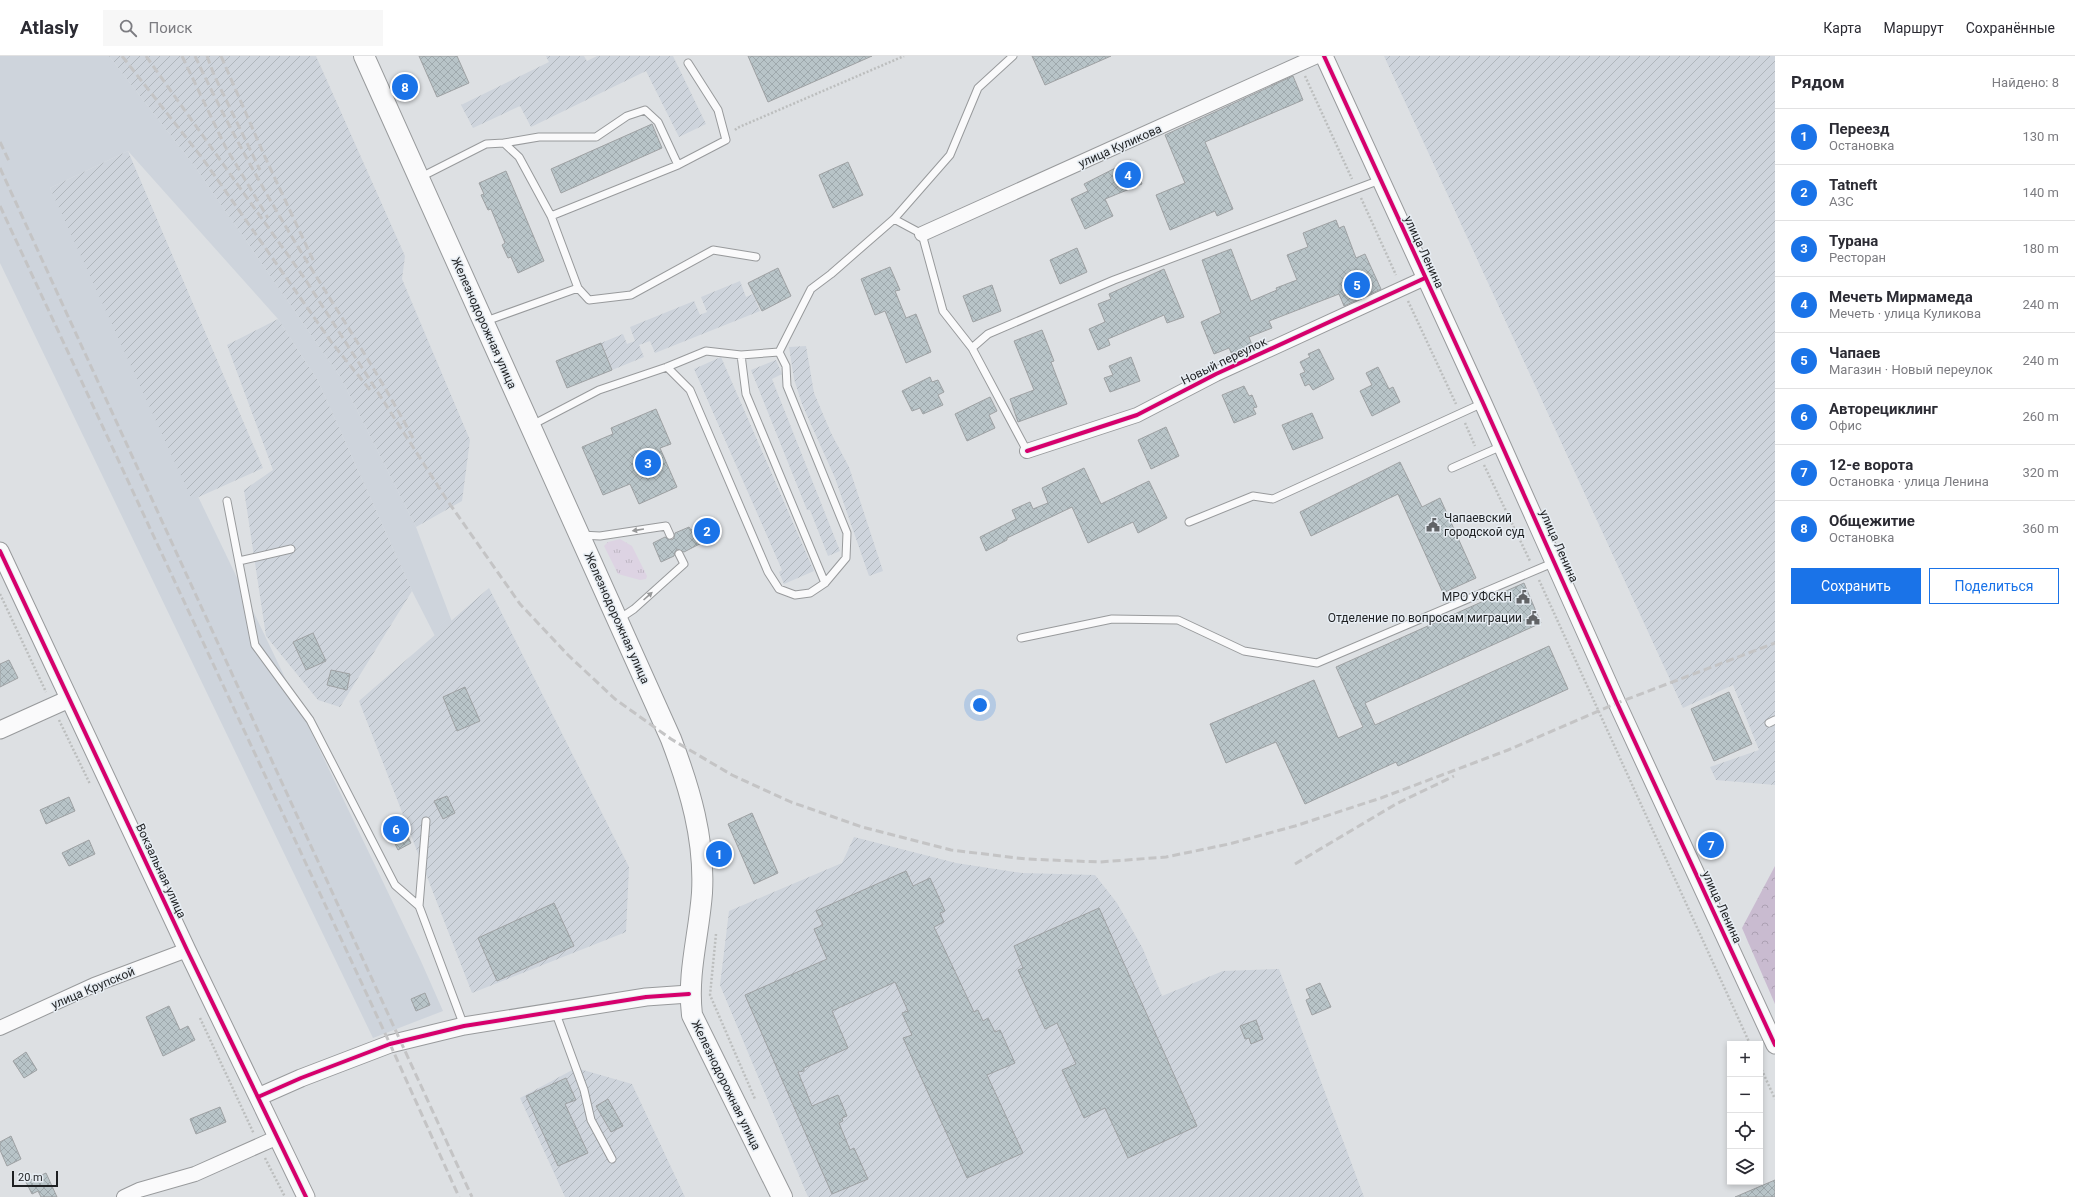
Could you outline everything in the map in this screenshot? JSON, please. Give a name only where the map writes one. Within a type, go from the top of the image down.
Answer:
[{"type":"main road","name":"Железнодорожная улица","points":[[364,56],[618,620],[671,739],[688,782],[696,818],[701,853],[702,893],[691,966],[690,994],[692,1015],[782,1197]]},
{"type":"street","name":"улица Куликова","points":[[922,234],[1317,56]]},
{"type":"street","name":"улица Ленина","points":[[1324,56],[1425,278],[1484,403],[1617,703],[1775,1045]]},
{"type":"street","name":"Новый переулок","points":[[1027,451],[1137,415],[1216,374],[1403,290],[1425,278]]},
{"type":"street","name":"Вокзальная улица","points":[[0,551],[187,950],[306,1197]]},
{"type":"street","points":[[0,730],[69,699]]},
{"type":"street","name":"улица Крупской","points":[[0,1028],[94,985],[187,950]]},
{"type":"street","points":[[258,1097],[301,1078],[390,1044],[464,1026],[555,1010],[646,997],[690,994]]},
{"type":"street","points":[[124,1197],[139,1190],[195,1174],[278,1137]]},
{"type":"lane","points":[[779,352],[811,289],[831,274],[894,219],[950,155],[978,88],[1013,56]]},
{"type":"lane","points":[[551,216],[678,165],[726,140],[718,110],[688,63]]},
{"type":"lane","points":[[419,178],[486,144],[504,143],[539,137],[596,137],[627,116],[645,110],[658,122],[678,165]]},
{"type":"lane","points":[[504,143],[519,157],[551,216],[578,288],[589,300],[631,295],[712,250],[756,256]]},
{"type":"lane","points":[[972,348],[988,334],[1114,280],[1356,187],[1380,180]]},
{"type":"lane","points":[[894,219],[922,234],[943,311],[972,348],[1027,451]]},
{"type":"lane","points":[[484,322],[578,288]]},
{"type":"lane","points":[[530,426],[599,390],[667,367],[706,351],[741,355],[779,352]]},
{"type":"lane","points":[[667,367],[690,390],[768,572],[779,589],[795,595],[810,592],[825,583],[846,558],[847,533],[787,386],[786,366],[779,352]]},
{"type":"lane","points":[[741,355],[746,394],[825,583]]},
{"type":"lane","points":[[1189,522],[1253,496],[1273,500],[1484,403]]},
{"type":"lane","points":[[1452,468],[1503,446]]},
{"type":"lane","points":[[227,501],[255,645],[310,720],[395,885],[419,906]]},
{"type":"lane","points":[[579,535],[600,536],[666,526],[670,535]]},
{"type":"lane","points":[[239,561],[291,549]]},
{"type":"lane","points":[[618,620],[634,609],[684,564],[679,554]]},
{"type":"lane","points":[[1021,638],[1112,619],[1178,620],[1244,651],[1317,663],[1555,562]]},
{"type":"lane","points":[[426,821],[419,906],[464,1026]]},
{"type":"lane","points":[[555,1010],[584,1090],[591,1120],[612,1159]]},
{"type":"path","points":[[726,140],[737,128],[904,56]]},
{"type":"path","points":[[1300,64],[1479,456],[1535,571],[1749,1041]]},
{"type":"path","points":[[1763,1073],[1775,1099]]},
{"type":"shaded area","points":[[0,56],[109,56],[193,164],[341,378],[416,527],[454,627],[436,638],[412,591],[318,381],[278,319],[128,151],[50,188],[420,959],[443,1011],[373,1038],[0,263]]},
{"type":"shaded area","points":[[109,56],[316,56],[405,256],[402,279],[470,440],[462,501],[416,527],[341,378],[193,164]]},
{"type":"shaded area","points":[[546,56],[584,56],[587,61],[597,56],[673,56],[706,124],[679,137],[646,71],[531,127],[520,106],[473,128],[461,105],[549,62]]},
{"type":"shaded area","points":[[1384,56],[1775,56],[1775,785],[1716,780],[1710,767],[1759,750],[1733,685],[1683,708]]},
{"type":"shaded area","points":[[128,151],[263,468],[192,500],[50,188]]},
{"type":"shaded area","points":[[740,281],[746,297],[753,294],[760,311],[655,353],[650,341],[639,345],[644,357],[612,370],[601,343],[623,334],[627,344],[635,341],[630,327],[694,301],[700,315],[707,312],[701,297]]},
{"type":"shaded area","points":[[278,319],[318,381],[412,591],[340,707],[318,700],[266,636],[244,490],[273,470],[227,345]]},
{"type":"shaded area","points":[[806,346],[814,393],[831,433],[849,467],[883,571],[869,576],[835,478],[802,404],[794,379],[789,347]]},
{"type":"shaded area","points":[[721,357],[814,571],[784,584],[779,572],[782,570],[694,369]]},
{"type":"shaded area","points":[[776,360],[782,374],[772,379],[840,551],[828,556],[810,510],[807,510],[751,370]]},
{"type":"shaded area","points":[[489,588],[629,867],[626,932],[472,993],[359,701]]},
{"type":"shaded area","points":[[854,837],[956,863],[1022,873],[1095,875],[1117,903],[1143,949],[1162,996],[1223,971],[1279,969],[1364,1197],[808,1197],[720,985],[729,911],[842,863]]},
{"type":"shaded area","points":[[576,1068],[632,1084],[685,1197],[565,1197],[520,1098]]},
{"type":"green space","points":[[620,539],[632,546],[647,576],[646,579],[640,580],[618,574],[604,546],[608,542]]},
{"type":"green space","points":[[1775,866],[1775,1004],[1742,928]]},
{"type":"building","points":[[419,56],[457,56],[469,83],[437,97]]},
{"type":"building","points":[[748,56],[872,56],[768,102]]},
{"type":"building","points":[[1032,56],[1111,56],[1045,85]]},
{"type":"building","points":[[1293,76],[1303,100],[1205,142],[1233,209],[1217,216],[1215,211],[1170,230],[1156,195],[1185,183],[1165,135]]},
{"type":"building","points":[[652,124],[662,148],[561,193],[551,169]]},
{"type":"building","points":[[1131,160],[1142,184],[1105,199],[1113,216],[1085,229],[1071,199],[1088,191],[1084,184]]},
{"type":"building","points":[[848,162],[863,195],[833,208],[819,175]]},
{"type":"building","points":[[506,171],[544,261],[518,273],[511,257],[508,258],[502,245],[505,243],[491,209],[488,210],[481,195],[484,194],[479,183]]},
{"type":"building","points":[[1336,220],[1339,228],[1344,226],[1356,258],[1365,254],[1381,289],[1344,306],[1339,294],[1269,321],[1272,328],[1249,337],[1253,348],[1233,357],[1229,348],[1214,354],[1201,322],[1221,313],[1202,260],[1231,249],[1251,301],[1277,290],[1276,288],[1297,280],[1287,255],[1308,247],[1303,233]]},
{"type":"building","points":[[1077,248],[1087,272],[1060,284],[1050,260]]},
{"type":"building","points":[[890,267],[900,290],[895,291],[906,318],[916,314],[931,352],[906,363],[885,311],[875,315],[861,279]]},
{"type":"building","points":[[778,268],[791,296],[762,311],[748,283]]},
{"type":"building","points":[[1164,269],[1184,317],[1167,323],[1164,315],[1108,339],[1110,345],[1098,350],[1089,329],[1105,322],[1098,304],[1111,299],[1109,294]]},
{"type":"building","points":[[992,285],[1001,311],[973,322],[963,296]]},
{"type":"building","points":[[1042,330],[1054,361],[1051,362],[1067,404],[1018,422],[1010,399],[1034,390],[1014,341]]},
{"type":"building","points":[[601,343],[612,370],[567,388],[556,361]]},
{"type":"building","points":[[1319,349],[1334,379],[1313,390],[1309,384],[1305,386],[1300,374],[1305,372],[1300,362],[1310,357],[1308,354]]},
{"type":"building","points":[[1131,357],[1140,381],[1110,392],[1104,378],[1113,375],[1109,366]]},
{"type":"building","points":[[1378,367],[1389,389],[1393,387],[1400,402],[1372,416],[1360,391],[1372,385],[1366,373]]},
{"type":"building","points":[[930,377],[932,382],[938,380],[944,392],[938,395],[943,405],[923,414],[920,408],[912,411],[902,391]]},
{"type":"building","points":[[1244,386],[1249,396],[1252,395],[1257,407],[1253,408],[1256,414],[1234,423],[1222,395]]},
{"type":"building","points":[[990,397],[997,411],[989,415],[995,428],[967,441],[955,414]]},
{"type":"building","points":[[656,409],[671,444],[660,448],[677,487],[639,504],[630,484],[603,495],[582,447],[613,434],[611,428]]},
{"type":"building","points":[[1312,413],[1323,438],[1293,450],[1282,425]]},
{"type":"building","points":[[1166,427],[1179,456],[1151,469],[1138,440]]},
{"type":"building","points":[[1400,462],[1422,507],[1440,498],[1476,578],[1443,593],[1398,494],[1311,536],[1300,512]]},
{"type":"building","points":[[1084,468],[1101,504],[1149,481],[1167,518],[1138,533],[1133,522],[1088,543],[1072,507],[1007,538],[1007,540],[986,551],[980,537],[1016,519],[1012,510],[1030,502],[1033,509],[1048,503],[1042,488]]},
{"type":"building","points":[[713,521],[719,534],[684,552],[677,549],[674,556],[661,562],[653,543],[665,537],[672,540],[675,533],[689,527],[691,530]]},
{"type":"building","points":[[1524,583],[1541,623],[1365,703],[1375,725],[1549,646],[1568,689],[1398,766],[1396,762],[1305,804],[1276,742],[1226,763],[1210,724],[1314,680],[1338,738],[1363,727],[1336,667]]},
{"type":"building","points":[[313,633],[326,661],[306,670],[293,642]]},
{"type":"building","points":[[9,660],[18,678],[0,687],[0,664]]},
{"type":"building","points":[[331,670],[350,674],[347,690],[327,685]]},
{"type":"building","points":[[465,687],[480,721],[457,731],[443,697]]},
{"type":"building","points":[[1729,692],[1752,744],[1714,761],[1691,709]]},
{"type":"building","points":[[447,796],[455,813],[443,819],[434,801]]},
{"type":"building","points":[[69,797],[75,811],[46,824],[40,810]]},
{"type":"building","points":[[752,813],[778,873],[754,884],[728,824]]},
{"type":"building","points":[[399,819],[411,843],[398,850],[386,825]]},
{"type":"building","points":[[89,840],[95,854],[69,866],[62,853]]},
{"type":"building","points":[[906,871],[913,886],[930,878],[945,911],[940,913],[944,922],[934,927],[974,1012],[978,1010],[983,1021],[988,1018],[995,1032],[1000,1030],[1015,1063],[987,1075],[1023,1153],[967,1178],[903,1038],[912,1035],[902,1013],[908,1011],[895,982],[832,1011],[848,1048],[804,1068],[804,1071],[798,1072],[812,1106],[838,1095],[847,1116],[842,1118],[843,1121],[839,1123],[850,1150],[854,1148],[868,1179],[832,1194],[745,995],[827,959],[814,929],[823,925],[816,911]]},
{"type":"building","points":[[554,903],[574,946],[497,981],[478,938]]},
{"type":"building","points":[[1099,908],[1197,1126],[1128,1158],[1105,1108],[1084,1118],[1062,1070],[1076,1064],[1057,1023],[1045,1029],[1018,970],[1023,968],[1014,946]]},
{"type":"building","points":[[1320,983],[1331,1007],[1312,1015],[1306,1000],[1310,998],[1306,989]]},
{"type":"building","points":[[425,993],[430,1005],[416,1011],[411,999]]},
{"type":"building","points":[[169,1006],[180,1030],[188,1026],[195,1040],[163,1056],[146,1017]]},
{"type":"building","points":[[1256,1020],[1263,1039],[1251,1044],[1249,1038],[1245,1039],[1240,1026]]},
{"type":"building","points":[[26,1052],[37,1070],[24,1078],[13,1061]]},
{"type":"building","points":[[566,1078],[576,1100],[565,1104],[588,1153],[558,1166],[526,1096]]},
{"type":"building","points":[[608,1099],[623,1126],[611,1132],[596,1106]]},
{"type":"building","points":[[220,1107],[226,1122],[196,1134],[190,1119]]},
{"type":"building","points":[[11,1136],[21,1159],[7,1166],[0,1150],[0,1142]]},
{"type":"building","points":[[46,1173],[57,1197],[41,1197],[38,1191],[32,1194],[26,1182]]},
{"type":"building","points":[[1775,1180],[1775,1197],[1735,1197]]},
{"type":"railway","points":[[122,56],[203,159],[332,343],[370,390]]},
{"type":"railway","points":[[146,56],[305,279],[447,500],[520,604],[568,655],[615,699],[671,739],[732,775],[791,802],[862,827],[951,850],[1026,859],[1100,862],[1166,857],[1229,844],[1295,826],[1381,798],[1508,750],[1617,703],[1775,643]]},
{"type":"railway","points":[[182,56],[225,146],[268,218]]},
{"type":"railway","points":[[195,56],[229,125],[266,193],[370,363],[414,440]]},
{"type":"railway","points":[[207,56],[214,75],[260,170]]},
{"type":"railway","points":[[221,56],[265,157],[314,262]]},
{"type":"railway","points":[[0,142],[9,161]]},
{"type":"railway","points":[[0,168],[472,1197]]},
{"type":"railway","points":[[0,206],[390,1044],[459,1197]]},
{"type":"railway","points":[[1295,864],[1396,804],[1454,776]]},
{"type":"cycle path","points":[[1324,56],[1483,403],[1617,703],[1775,1045]]},
{"type":"cycle path","points":[[1027,451],[1137,415],[1216,374],[1425,278]]},
{"type":"cycle path","points":[[0,551],[187,950],[306,1197]]},
{"type":"cycle path","points":[[258,1097],[301,1078],[390,1044],[464,1026],[646,997],[689,994]]},
{"type":"place","name":"Общежитие","points":[[405,87]]},
{"type":"place","name":"Мечеть Мирмамеда","points":[[1128,175]]},
{"type":"place","name":"Чапаев","points":[[1357,285]]},
{"type":"place","name":"Турана","points":[[648,463]]},
{"type":"place","name":"Чапаевский городской суд","points":[[1433,525]]},
{"type":"place","name":"Tatneft","points":[[707,531]]},
{"type":"place","name":"МРО УФСКН","points":[[1523,597]]},
{"type":"place","name":"Отделение по вопросам миграции","points":[[1533,618]]},
{"type":"place","name":"Авторециклинг","points":[[396,829]]},
{"type":"place","name":"12-е ворота","points":[[1711,845]]},
{"type":"place","name":"Переезд","points":[[719,854]]}]
